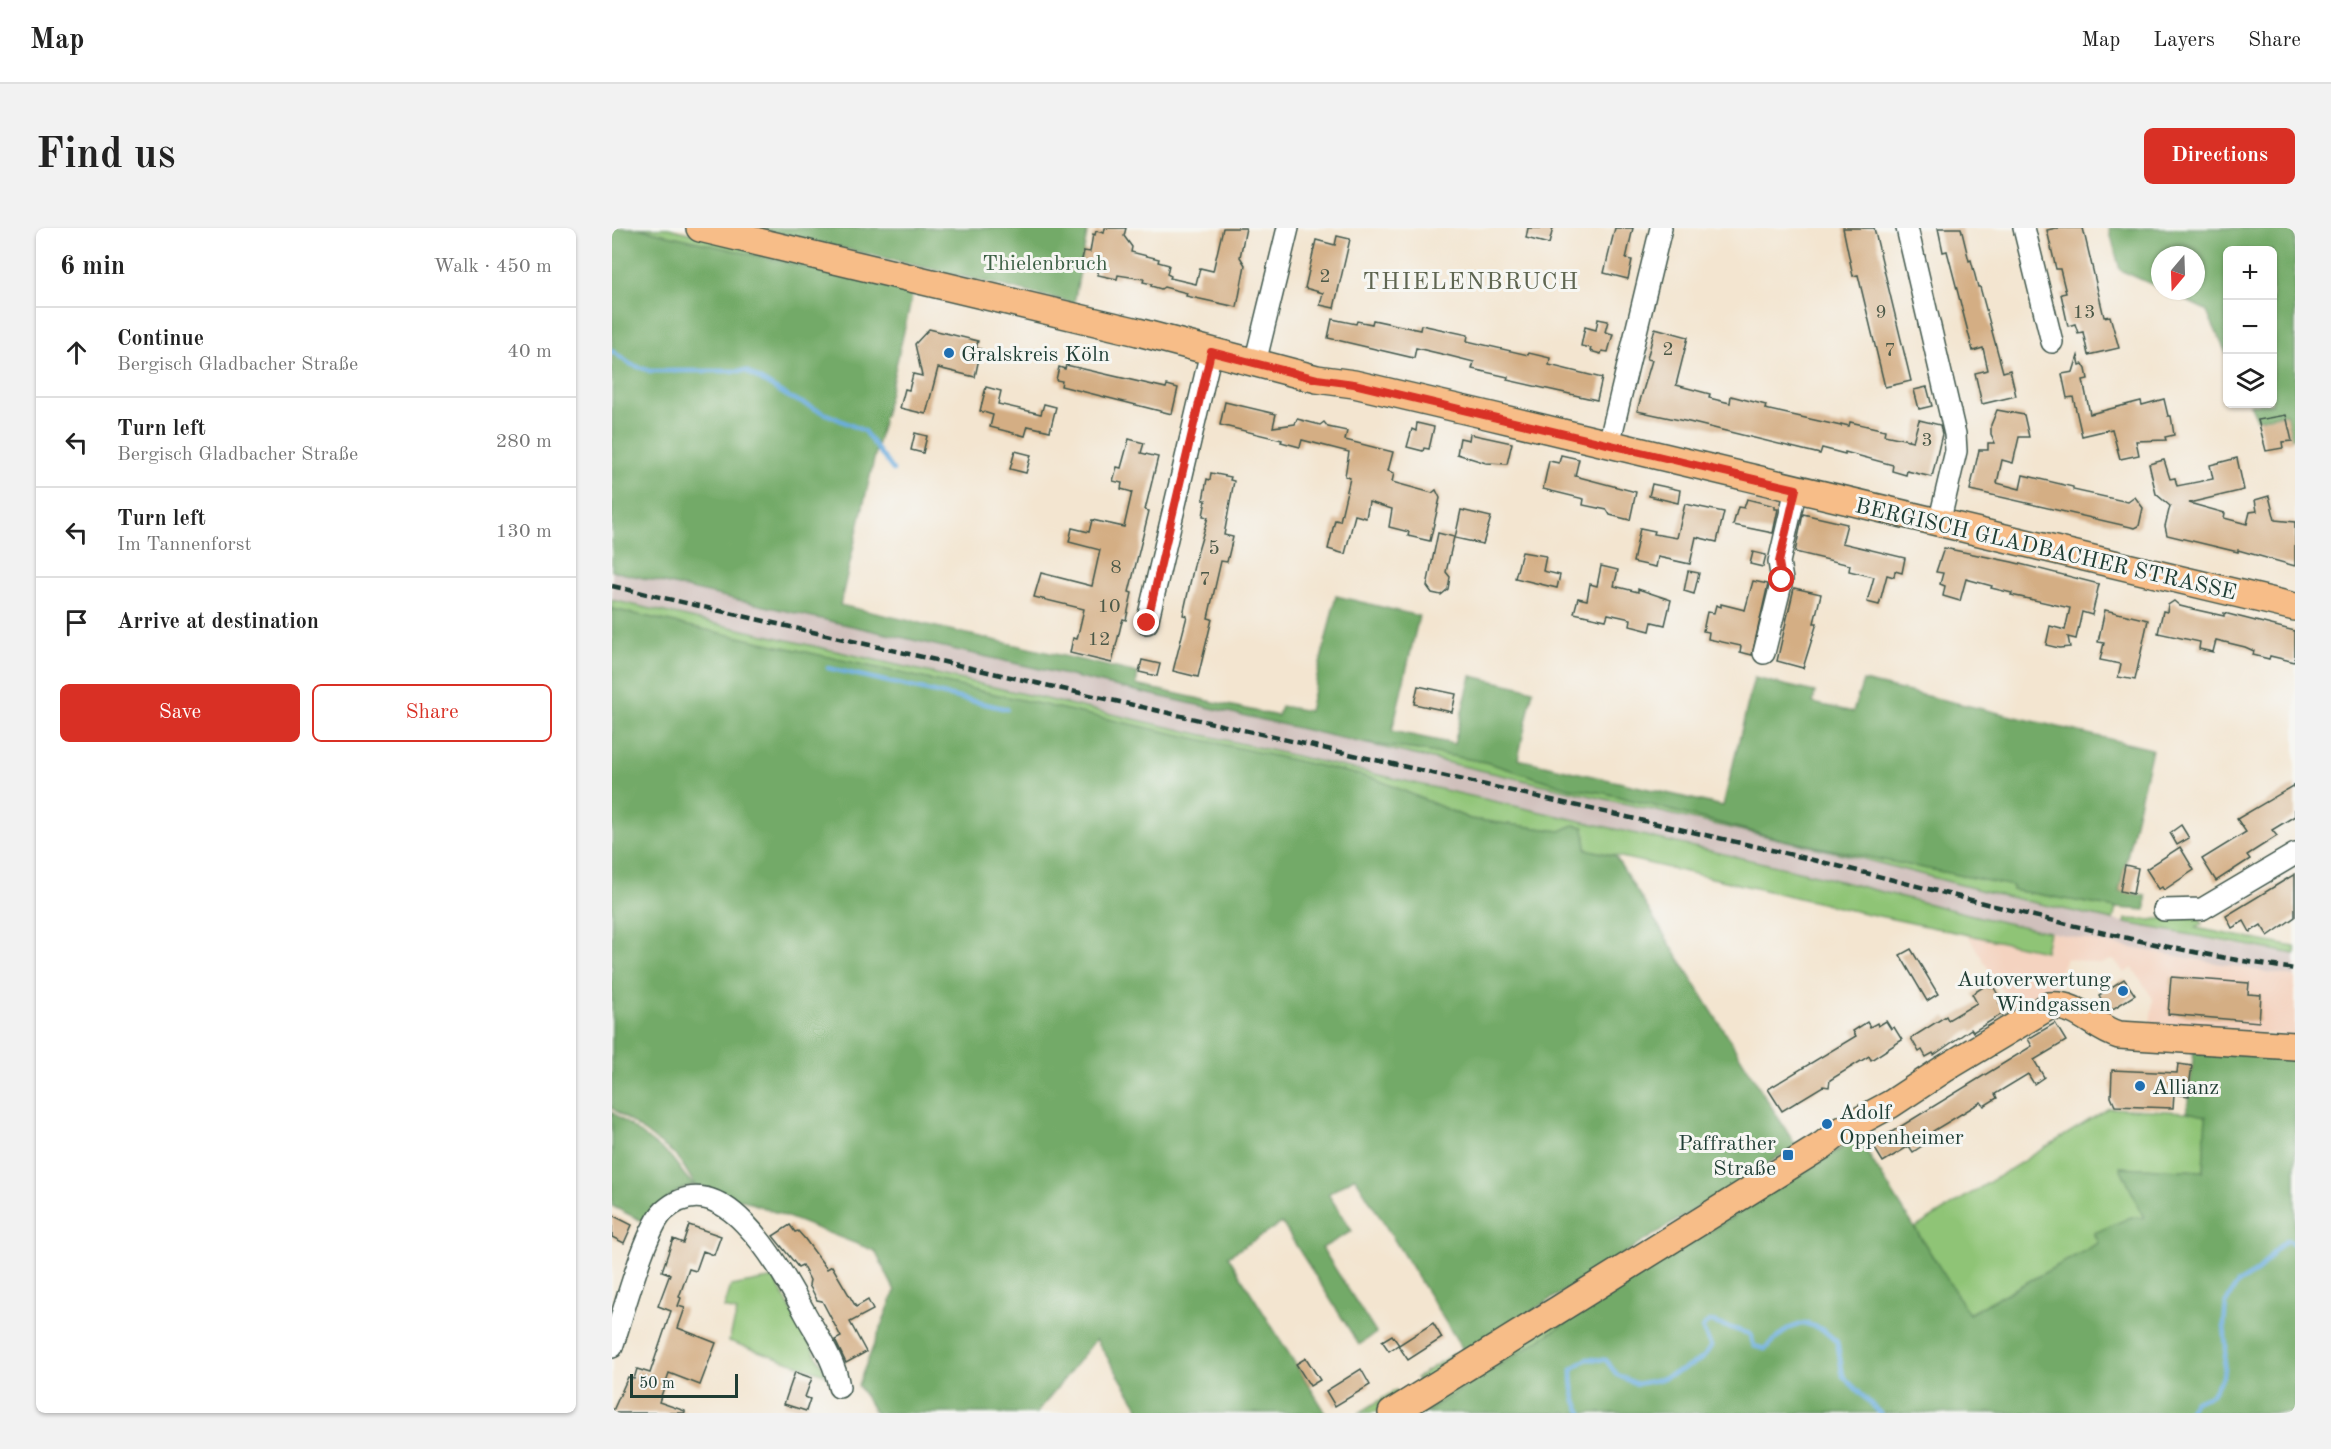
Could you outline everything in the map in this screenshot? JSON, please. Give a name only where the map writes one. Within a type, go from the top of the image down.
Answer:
[{"type":"main road","name":"BERGISCH GLADBACHER STRASSE","points":[[700,228],[1138,332],[1255,363],[1610,444],[2295,607]]},
{"type":"main road","points":[[1392,1413],[1841,1131],[1892,1104],[2040,1009],[2058,1005],[2068,1006],[2099,1027],[2120,1035],[2295,1046]]},
{"type":"street","points":[[1255,363],[1288,228]]},
{"type":"street","points":[[1610,444],[1660,228]]},
{"type":"street","points":[[1907,228],[1955,434],[1956,451],[1939,523]]},
{"type":"street","points":[[2024,228],[2052,342]]},
{"type":"street","points":[[1147,623],[1211,352]]},
{"type":"street","points":[[1764,653],[1782,580],[1779,562],[1796,489]]},
{"type":"street","points":[[2164,910],[2202,909],[2295,854]]},
{"type":"street","points":[[612,1347],[651,1229],[663,1212],[681,1199],[698,1197],[714,1200],[737,1215],[755,1233],[788,1283],[836,1370],[839,1387]]},
{"type":"shaded area","points":[[612,571],[1494,772],[1860,858],[2070,911],[2231,944],[2295,954],[2295,977],[2098,942],[1988,919],[1820,876],[612,600]]},
{"type":"shaded area","points":[[2049,932],[2295,977],[2295,1036],[2150,1025],[2153,999],[2133,968],[2124,973],[2114,959],[2101,964],[2066,958],[2061,970],[2057,972],[2057,985],[2014,1010],[1967,934],[2045,951]]},
{"type":"green space","points":[[612,228],[638,228],[908,291],[912,297],[840,605],[1138,673],[1136,685],[1278,716],[1281,706],[1309,711],[1336,596],[1419,616],[1392,731],[1454,744],[1471,676],[1533,690],[1518,759],[1723,806],[1754,678],[1815,692],[1813,703],[1853,712],[1863,681],[2152,749],[2119,891],[2146,896],[2146,910],[2116,908],[2013,890],[2013,886],[1784,840],[1605,793],[1570,788],[1485,762],[1363,743],[612,571]]},
{"type":"green space","points":[[638,228],[668,228],[908,285],[913,293]]},
{"type":"green space","name":"Thielenbruch","points":[[757,228],[1088,228],[1074,303]]},
{"type":"green space","points":[[2109,228],[2295,228],[2295,438],[2292,438],[2286,414],[2257,419],[2252,408],[2277,408],[2277,246],[2223,246],[2223,346],[2206,310],[2185,300],[2205,300],[2205,246],[2151,246],[2151,284],[2120,270]]},
{"type":"green space","points":[[612,600],[1820,876],[1988,919],[2049,932],[2045,951],[1855,911],[1586,849],[1584,827],[1574,825],[1560,831],[1470,819],[1378,780],[1355,774],[612,609]]},
{"type":"green space","points":[[612,609],[1355,774],[1378,780],[1470,819],[1560,831],[1574,825],[1584,827],[1586,849],[1615,856],[1796,1146],[1465,1353],[1355,1177],[1328,1194],[1352,1231],[1322,1248],[1376,1333],[1359,1345],[1282,1223],[1228,1256],[1326,1413],[1142,1413],[1096,1339],[1037,1413],[875,1413],[858,1385],[895,1291],[875,1251],[741,1199],[726,1204],[714,1192],[702,1187],[692,1186],[674,1194],[644,1222],[612,1206],[612,1112],[669,1155],[696,1186],[677,1156],[612,1108]]},
{"type":"green space","points":[[1363,743],[1485,762],[1570,788],[1605,793],[1784,840],[2014,886],[2013,890],[2116,908],[2113,920],[1995,894],[1860,858]]},
{"type":"green space","points":[[2197,914],[2202,924],[2196,928],[2295,947],[2295,954],[2125,923],[2126,919],[2149,920]]},
{"type":"green space","points":[[2194,1051],[2295,1057],[2295,1413],[1424,1413],[1858,1138],[1969,1314],[2099,1243],[2094,1233],[2131,1217],[2144,1218],[2120,1167],[2203,1171],[2206,1116],[2187,1112]]},
{"type":"green space","points":[[2109,1108],[2187,1112],[2206,1116],[2203,1171],[2121,1167],[2144,1219],[2094,1233],[2099,1243],[1968,1314],[1915,1228]]},
{"type":"green space","points":[[1858,1138],[1424,1413],[1413,1413],[1845,1144]]},
{"type":"green space","points":[[774,1278],[827,1375],[729,1341],[737,1312],[724,1308],[731,1286]]},
{"type":"green space","points":[[1453,1354],[1456,1364],[1422,1386],[1416,1378]]},
{"type":"green space","points":[[1396,1390],[1396,1397],[1390,1407],[1359,1413]]},
{"type":"building","points":[[1105,228],[1126,228],[1124,236],[1132,247],[1131,252],[1159,259],[1158,262],[1169,265],[1167,274],[1171,276],[1170,278],[1196,284],[1200,268],[1213,271],[1223,228],[1246,228],[1240,257],[1245,265],[1237,307],[1186,296],[1187,293],[1164,287],[1161,289],[1151,286],[1152,284],[1143,282],[1144,279],[1118,275],[1117,279],[1098,275],[1098,266],[1081,263],[1084,251],[1090,252],[1093,234],[1095,235],[1096,231],[1104,233]]},
{"type":"building","points":[[1528,228],[1553,228],[1549,244],[1526,238]]},
{"type":"building","points":[[1615,228],[1633,228],[1626,259],[1632,260],[1628,279],[1604,273]]},
{"type":"building","points":[[1843,228],[1874,228],[1911,381],[1885,387],[1858,275],[1853,276]]},
{"type":"building","points":[[1938,228],[1961,228],[2003,372],[2010,370],[2016,396],[1982,404],[1975,373],[1988,370],[1983,348],[1973,351],[1947,251],[1943,252]]},
{"type":"building","points":[[2083,228],[2104,317],[2110,316],[2119,348],[2088,355],[2083,332],[2078,333],[2075,324],[2068,326],[2061,294],[2066,293],[2060,269],[2056,269],[2047,230]]},
{"type":"building","points":[[1337,236],[1350,239],[1334,308],[1320,305],[1323,293],[1305,288],[1316,240],[1335,245]]},
{"type":"building","points":[[1332,319],[1356,324],[1357,321],[1372,324],[1373,320],[1420,330],[1421,325],[1468,335],[1467,341],[1550,358],[1549,365],[1602,378],[1597,400],[1507,380],[1508,377],[1472,369],[1474,362],[1416,348],[1414,358],[1328,338]]},
{"type":"building","points":[[1598,319],[1608,321],[1605,332],[1613,334],[1608,352],[1602,351],[1601,354],[1590,351],[1591,348],[1581,346],[1585,327],[1596,330]]},
{"type":"building","points":[[1655,328],[1688,337],[1676,385],[1710,394],[1709,398],[1730,403],[1731,396],[1766,405],[1765,409],[1841,426],[1841,424],[1849,426],[1850,422],[1885,430],[1884,435],[1913,441],[1919,420],[1940,425],[1942,434],[1932,477],[1907,471],[1906,475],[1892,471],[1893,465],[1845,452],[1845,454],[1822,448],[1820,454],[1637,411],[1652,360],[1647,359]]},
{"type":"building","name":"Gralskreis Köln","points":[[929,329],[978,341],[976,348],[981,349],[975,377],[938,368],[926,414],[900,408],[905,389],[909,390],[913,374],[922,376],[915,344]]},
{"type":"building","points":[[2078,356],[2080,365],[2083,364],[2086,369],[2088,379],[2083,380],[2090,414],[2141,401],[2142,405],[2164,399],[2168,416],[2171,416],[2174,435],[2165,437],[2166,440],[2136,441],[2139,455],[2120,459],[2112,429],[2082,436],[2073,397],[2067,398],[2062,374],[2073,372]]},
{"type":"building","points":[[1066,365],[1166,388],[1167,385],[1178,388],[1172,414],[1061,386],[1062,381],[1056,380],[1059,367],[1065,369]]},
{"type":"building","points":[[986,387],[1001,391],[998,404],[1041,414],[1044,404],[1056,407],[1050,431],[1028,426],[1025,436],[990,427],[993,415],[980,411]]},
{"type":"building","points":[[1927,387],[1932,406],[1919,409],[1914,390]]},
{"type":"building","points":[[1225,402],[1276,414],[1273,427],[1295,424],[1297,419],[1320,425],[1324,422],[1328,427],[1347,431],[1345,440],[1393,452],[1388,471],[1394,473],[1392,482],[1432,493],[1436,490],[1440,498],[1430,541],[1408,536],[1409,532],[1389,527],[1392,509],[1369,502],[1366,518],[1355,515],[1345,554],[1328,549],[1335,520],[1340,521],[1350,478],[1345,476],[1349,452],[1302,440],[1300,447],[1281,442],[1282,440],[1220,425]]},
{"type":"building","points":[[1997,410],[2024,415],[2029,437],[2019,437],[2013,463],[2002,460],[1997,483],[2020,489],[2023,475],[2073,487],[2073,490],[2128,502],[2135,497],[2143,508],[2139,526],[2135,528],[1970,490],[1979,450],[1988,450],[1988,443],[1995,443],[1991,434],[1991,425]]},
{"type":"building","points":[[2286,415],[2292,441],[2282,442],[2283,448],[2266,451],[2258,420]]},
{"type":"building","points":[[1417,423],[1434,427],[1429,449],[1424,448],[1423,451],[1407,447],[1412,429],[1416,431]]},
{"type":"building","points":[[915,433],[927,436],[923,453],[911,450]]},
{"type":"building","points":[[1470,434],[1512,443],[1507,464],[1486,463],[1457,454],[1460,438],[1469,440]]},
{"type":"building","points":[[1129,439],[1144,443],[1141,453],[1158,457],[1145,510],[1149,511],[1129,592],[1132,593],[1126,620],[1123,619],[1121,625],[1112,663],[1070,653],[1073,638],[1077,639],[1084,609],[1034,597],[1041,573],[1092,586],[1100,550],[1069,542],[1072,528],[1089,532],[1092,520],[1124,527],[1132,492],[1121,489],[1122,483],[1113,481],[1117,467],[1121,468]]},
{"type":"building","points":[[1015,451],[1031,455],[1026,473],[1010,469]]},
{"type":"building","points":[[1561,455],[1579,459],[1575,476],[1636,492],[1630,520],[1610,515],[1607,510],[1583,505],[1584,499],[1543,489],[1549,461],[1559,463]]},
{"type":"building","points":[[2237,458],[2244,490],[2189,503],[2225,513],[2224,518],[2247,524],[2250,512],[2257,511],[2255,500],[2269,496],[2275,520],[2295,522],[2295,566],[2238,550],[2238,552],[2167,535],[2165,526],[2170,506],[2156,494],[2149,464],[2164,460],[2170,479],[2175,478],[2177,486],[2213,479],[2210,465]]},
{"type":"building","points":[[1211,473],[1231,477],[1230,480],[1234,481],[1224,535],[1233,537],[1227,562],[1221,561],[1208,618],[1212,619],[1198,677],[1173,671],[1187,616],[1183,615],[1195,561],[1208,517],[1203,516],[1206,500],[1203,500],[1207,479],[1210,480]]},
{"type":"building","points":[[1652,484],[1680,490],[1678,503],[1649,496]]},
{"type":"building","points":[[1747,499],[1775,506],[1775,509],[1778,509],[1773,533],[1733,525],[1738,507],[1744,508]]},
{"type":"building","points":[[1685,504],[1724,512],[1717,542],[1696,537],[1690,564],[1658,557],[1656,567],[1633,562],[1640,528],[1655,531],[1654,534],[1677,538]]},
{"type":"building","points":[[1461,510],[1491,517],[1483,544],[1455,538]]},
{"type":"building","points":[[1803,514],[1847,524],[1842,543],[1905,558],[1902,573],[1895,571],[1894,577],[1887,575],[1879,605],[1867,602],[1874,577],[1849,571],[1850,565],[1795,552]]},
{"type":"building","points":[[1438,533],[1454,537],[1446,572],[1450,577],[1448,589],[1441,595],[1432,593],[1427,586]]},
{"type":"building","points":[[1944,548],[2099,584],[2092,615],[2082,612],[2076,639],[2068,637],[2070,647],[2059,648],[2046,645],[2050,626],[2065,630],[2070,608],[2011,595],[2012,593],[1966,579],[1960,601],[1943,596],[1945,586],[1940,584],[1943,573],[1936,572]]},
{"type":"building","points":[[1522,552],[1546,556],[1543,571],[1560,575],[1557,588],[1515,578]]},
{"type":"building","points":[[1753,552],[1766,555],[1763,567],[1750,564]]},
{"type":"building","points":[[1601,566],[1618,570],[1614,586],[1638,592],[1638,589],[1671,600],[1665,625],[1652,622],[1650,631],[1630,626],[1631,619],[1608,614],[1606,620],[1574,613],[1578,598],[1587,600],[1590,584],[1597,586]]},
{"type":"building","points":[[1688,571],[1699,573],[1694,594],[1684,591]]},
{"type":"building","points":[[1753,581],[1768,584],[1752,655],[1740,652],[1741,646],[1708,639],[1709,632],[1703,631],[1707,612],[1714,613],[1716,605],[1721,607],[1721,604],[1745,610]]},
{"type":"building","points":[[1794,588],[1821,594],[1814,623],[1817,623],[1803,668],[1777,661]]},
{"type":"building","points":[[2174,601],[2188,608],[2224,616],[2224,613],[2295,631],[2295,662],[2270,656],[2269,659],[2253,655],[2254,651],[2245,647],[2216,640],[2213,652],[2199,649],[2200,642],[2158,633],[2163,611],[2167,612],[2168,605]]},
{"type":"building","points":[[2105,610],[2148,620],[2135,680],[2118,677],[2121,664],[2100,660],[2104,643],[2098,642]]},
{"type":"building","points":[[1142,660],[1160,664],[1157,676],[1139,672]]},
{"type":"building","points":[[1418,686],[1456,694],[1452,712],[1414,704]]},
{"type":"building","points":[[2295,785],[2295,816],[2272,830],[2277,836],[2247,855],[2250,859],[2216,881],[2202,859],[2246,832],[2237,819]]},
{"type":"building","points":[[2181,825],[2189,838],[2177,845],[2170,833]]},
{"type":"building","points":[[2180,847],[2194,870],[2164,890],[2162,887],[2159,889],[2146,869]]},
{"type":"building","points":[[2125,865],[2138,868],[2133,894],[2120,891]]},
{"type":"building","points":[[2295,874],[2295,917],[2268,936],[2261,925],[2250,932],[2244,921],[2232,928],[2226,916]]},
{"type":"building","points":[[1911,949],[1938,994],[1927,1001],[1900,955]]},
{"type":"building","points":[[2171,977],[2249,983],[2248,994],[2261,995],[2259,1022],[2168,1014]]},
{"type":"building","points":[[2124,979],[2135,995],[2108,1012],[2099,995]]},
{"type":"building","points":[[1988,984],[1990,988],[1993,986],[2005,1012],[1973,1032],[1971,1029],[1934,1055],[1933,1053],[1926,1057],[1922,1050],[1919,1052],[1911,1038],[1946,1016],[1948,1020],[1977,1003],[1972,994]]},
{"type":"building","points":[[1886,1021],[1891,1029],[1894,1027],[1902,1040],[1871,1060],[1869,1056],[1830,1080],[1829,1087],[1823,1086],[1782,1111],[1768,1089],[1856,1036],[1853,1031],[1867,1022],[1870,1027],[1877,1023],[1878,1026]]},
{"type":"building","points":[[2055,1023],[2066,1041],[2034,1060],[2044,1077],[2034,1084],[2028,1074],[1995,1094],[1997,1098],[1984,1106],[1981,1102],[1933,1131],[1934,1133],[1922,1141],[1925,1144],[1913,1152],[1909,1146],[1883,1162],[1872,1144],[2032,1046],[2028,1039]]},
{"type":"building","points":[[2178,1064],[2192,1066],[2189,1096],[2174,1094],[2173,1108],[2115,1106],[2111,1097],[2112,1070],[2177,1073]]},
{"type":"building","points":[[612,1215],[632,1225],[624,1243],[612,1237]]},
{"type":"building","points":[[689,1225],[721,1236],[714,1255],[703,1251],[696,1271],[689,1269],[679,1297],[681,1298],[678,1306],[685,1308],[678,1328],[716,1343],[700,1385],[669,1373],[659,1402],[685,1411],[685,1413],[612,1413],[628,1377],[634,1379],[637,1369],[650,1373],[671,1311],[658,1306],[670,1274],[662,1271],[673,1239],[683,1243]]},
{"type":"building","points":[[790,1225],[805,1239],[827,1269],[832,1266],[856,1307],[868,1300],[873,1310],[850,1322],[866,1352],[846,1363],[835,1340],[841,1337],[822,1301],[817,1300],[802,1265],[798,1267],[773,1236]]},
{"type":"building","points":[[1433,1323],[1442,1338],[1408,1360],[1398,1345],[1389,1351],[1382,1341],[1392,1335],[1399,1345]]},
{"type":"building","points":[[1306,1358],[1320,1380],[1310,1386],[1296,1364]]},
{"type":"building","points":[[1361,1369],[1370,1385],[1335,1406],[1326,1391]]},
{"type":"building","points":[[795,1372],[812,1378],[805,1397],[810,1399],[806,1411],[784,1404]]},
{"type":"waterway","points":[[612,351],[630,364],[650,371],[746,371],[789,397],[864,431],[893,470]]},
{"type":"waterway","points":[[828,668],[1007,709]]},
{"type":"waterway","points":[[2187,1413],[2195,1401],[2211,1395],[2223,1376],[2226,1347],[2224,1325],[2226,1303],[2232,1292],[2238,1283],[2258,1271],[2273,1252],[2287,1240],[2295,1244]]},
{"type":"waterway","points":[[1582,1413],[1574,1392],[1572,1369],[1587,1359],[1606,1360],[1617,1375],[1637,1384],[1661,1379],[1703,1358],[1711,1346],[1702,1328],[1709,1321],[1750,1334],[1754,1346],[1765,1349],[1787,1329],[1804,1323],[1822,1329],[1837,1342],[1843,1376],[1880,1413]]},
{"type":"railway","points":[[612,586],[1814,860],[2087,929],[2225,958],[2295,969]]},
{"type":"place","name":"Gralskreis Köln","points":[[949,353]]},
{"type":"place","name":"Autoverwertung Windgassen","points":[[2123,991]]},
{"type":"place","name":"Allianz","points":[[2140,1086]]},
{"type":"place","name":"Adolf Oppenheimer","points":[[1827,1124]]},
{"type":"place","name":"Paffrather Straße","points":[[1788,1155]]},
{"type":"district","name":"THIELENBRUCH","points":[[1471,281]]},
{"type":"route","points":[[1147,623],[1211,352],[1317,379],[1354,384],[1796,489],[1779,562],[1782,580]]}]
